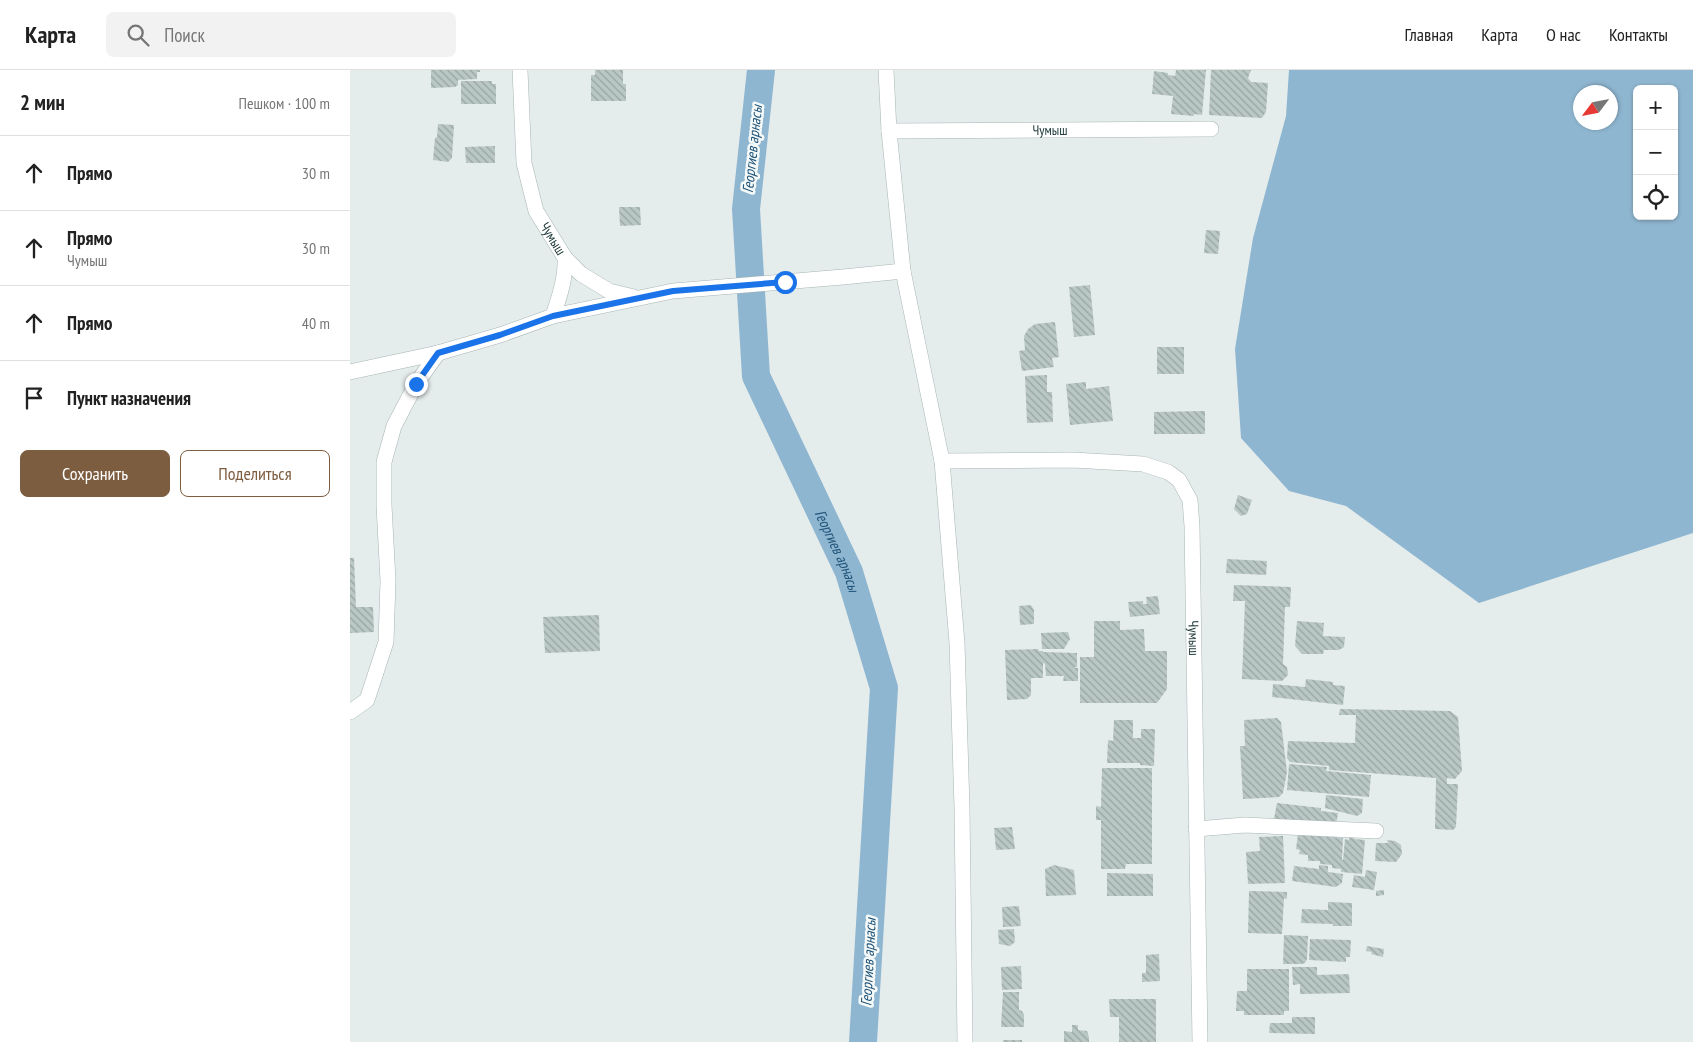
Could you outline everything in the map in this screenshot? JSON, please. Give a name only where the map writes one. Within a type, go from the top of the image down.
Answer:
[{"type":"street","name":"Чумыш","points":[[520,70],[524,163],[536,211],[565,258],[564,275],[553,316]]},
{"type":"street","points":[[886,70],[889,131],[903,271],[942,461],[957,643],[962,808],[965,1042]]},
{"type":"street","name":"Чумыш","points":[[889,131],[1211,129]]},
{"type":"street","points":[[565,258],[581,274],[609,291],[638,298]]},
{"type":"street","points":[[350,372],[438,353],[500,335],[553,316],[673,291],[903,271]]},
{"type":"street","points":[[350,712],[367,700],[386,642],[388,581],[384,462],[394,426],[416,384],[438,353]]},
{"type":"street","name":"Чумыш","points":[[942,461],[1073,460],[1143,464],[1168,472],[1178,480],[1190,500],[1192,526],[1200,1042]]},
{"type":"street","points":[[1196,829],[1245,825],[1376,831]]},
{"type":"water","points":[[1289,70],[1693,70],[1693,533],[1479,603],[1346,506],[1289,491],[1241,438],[1235,349],[1253,238],[1286,116]]},
{"type":"building","points":[[431,70],[480,70],[480,72],[477,72],[477,79],[458,80],[458,85],[455,87],[431,88]]},
{"type":"building","points":[[595,70],[623,70],[623,84],[626,84],[626,101],[591,101],[591,75],[595,75]]},
{"type":"building","points":[[1176,70],[1206,70],[1202,115],[1171,114],[1173,96],[1152,94],[1154,71],[1175,76]]},
{"type":"building","points":[[1211,70],[1251,70],[1248,78],[1251,82],[1268,83],[1266,112],[1262,118],[1209,115]]},
{"type":"building","points":[[461,81],[492,81],[492,84],[496,84],[496,104],[461,104]]},
{"type":"building","points":[[438,124],[454,125],[452,158],[448,162],[433,160]]},
{"type":"building","points":[[495,146],[495,163],[466,163],[465,147]]},
{"type":"building","points":[[619,207],[640,207],[641,225],[620,226]]},
{"type":"building","points":[[1206,230],[1220,231],[1218,254],[1204,253]]},
{"type":"building","points":[[1090,285],[1095,335],[1074,337],[1069,287]]},
{"type":"building","points":[[1055,322],[1059,357],[1052,358],[1054,367],[1022,371],[1019,351],[1025,350],[1024,336],[1028,329],[1035,324]]},
{"type":"building","points":[[1157,347],[1184,347],[1184,374],[1157,374]]},
{"type":"building","points":[[1047,375],[1047,392],[1052,392],[1053,422],[1027,423],[1025,376]]},
{"type":"building","points":[[1086,382],[1086,389],[1109,386],[1113,421],[1070,425],[1066,384]]},
{"type":"building","points":[[1205,411],[1205,434],[1154,434],[1154,412]]},
{"type":"building","points":[[1238,495],[1252,500],[1247,514],[1241,516],[1234,509]]},
{"type":"building","points":[[350,558],[354,558],[356,607],[373,607],[374,632],[350,633]]},
{"type":"building","points":[[1227,559],[1267,561],[1266,575],[1226,573]]},
{"type":"building","points":[[1234,585],[1291,587],[1290,607],[1285,607],[1283,664],[1287,667],[1288,675],[1282,681],[1242,679],[1245,601],[1233,601]]},
{"type":"building","points":[[1158,596],[1160,614],[1130,617],[1128,602],[1143,601],[1143,604],[1147,604],[1146,597]]},
{"type":"building","points":[[1031,605],[1034,610],[1034,624],[1020,625],[1019,606]]},
{"type":"building","points":[[599,615],[600,651],[545,653],[543,617]]},
{"type":"building","points":[[1094,621],[1120,621],[1120,630],[1144,629],[1145,651],[1167,651],[1167,689],[1157,703],[1080,703],[1080,657],[1094,657]]},
{"type":"building","points":[[1297,621],[1324,623],[1323,636],[1345,637],[1344,647],[1339,650],[1324,650],[1323,654],[1302,654],[1295,646]]},
{"type":"building","points":[[1068,632],[1070,639],[1064,649],[1042,649],[1041,633]]},
{"type":"building","points":[[1038,649],[1043,652],[1077,653],[1077,667],[1073,668],[1078,668],[1078,681],[1063,681],[1064,676],[1046,676],[1045,664],[1043,663],[1043,678],[1031,678],[1031,695],[1027,699],[1007,700],[1005,650]]},
{"type":"building","points":[[1306,679],[1333,682],[1333,685],[1345,686],[1343,705],[1272,697],[1273,684],[1305,687]]},
{"type":"building","points":[[1340,709],[1450,711],[1458,717],[1462,771],[1455,779],[1447,778],[1447,784],[1458,784],[1456,827],[1453,830],[1435,829],[1436,778],[1329,770],[1329,766],[1290,762],[1287,758],[1288,741],[1355,743],[1356,715],[1339,715]]},
{"type":"building","points":[[1277,718],[1281,722],[1287,772],[1283,793],[1279,797],[1243,799],[1240,746],[1245,746],[1244,720]]},
{"type":"building","points":[[1114,720],[1133,720],[1133,738],[1141,738],[1141,729],[1155,729],[1154,766],[1140,765],[1140,763],[1107,763],[1108,740],[1113,741]]},
{"type":"building","points":[[1289,764],[1327,767],[1326,771],[1371,775],[1369,797],[1287,790]]},
{"type":"building","points":[[1102,768],[1152,768],[1152,864],[1126,864],[1125,869],[1101,869],[1101,820],[1096,820],[1096,806],[1101,807]]},
{"type":"building","points":[[1326,795],[1363,799],[1362,813],[1357,816],[1325,808]]},
{"type":"building","points":[[1277,803],[1321,808],[1321,811],[1338,813],[1336,826],[1274,819]]},
{"type":"building","points":[[1012,827],[1015,849],[996,850],[994,828]]},
{"type":"building","points":[[1298,834],[1343,838],[1342,860],[1345,839],[1349,840],[1349,835],[1354,835],[1354,839],[1365,840],[1362,874],[1341,872],[1341,869],[1332,868],[1332,865],[1320,864],[1320,861],[1308,861],[1308,855],[1299,854],[1300,850],[1296,849]]},
{"type":"building","points":[[1283,836],[1285,883],[1248,884],[1246,852],[1260,851],[1259,837]]},
{"type":"building","points":[[1387,840],[1395,841],[1401,845],[1402,854],[1396,862],[1375,861],[1376,843],[1388,843]]},
{"type":"building","points":[[1054,865],[1074,870],[1076,895],[1046,896],[1045,869]]},
{"type":"building","points":[[1319,865],[1328,866],[1328,872],[1343,874],[1342,883],[1336,887],[1292,881],[1294,866],[1319,869]]},
{"type":"building","points":[[1366,870],[1377,872],[1374,890],[1352,887],[1354,875],[1365,877]]},
{"type":"building","points":[[1107,873],[1153,874],[1153,896],[1107,896]]},
{"type":"building","points":[[1384,890],[1384,895],[1376,896],[1376,891]]},
{"type":"building","points":[[1249,891],[1287,892],[1287,899],[1284,898],[1282,934],[1248,933]]},
{"type":"building","points":[[1328,902],[1352,903],[1352,926],[1301,923],[1302,909],[1328,910]]},
{"type":"building","points":[[1019,906],[1021,926],[1003,927],[1002,907]]},
{"type":"building","points":[[1014,929],[1015,942],[1010,946],[999,944],[998,930]]},
{"type":"building","points":[[1284,935],[1308,936],[1307,959],[1305,963],[1283,964]]},
{"type":"building","points":[[1310,939],[1351,940],[1350,957],[1346,957],[1346,962],[1309,960]]},
{"type":"building","points":[[1367,946],[1384,949],[1383,957],[1366,951]]},
{"type":"building","points":[[1159,954],[1160,981],[1142,982],[1142,973],[1146,973],[1146,955]]},
{"type":"building","points":[[1021,966],[1022,989],[1002,990],[1001,967]]},
{"type":"building","points":[[1292,967],[1317,967],[1317,975],[1349,974],[1350,993],[1300,994],[1300,984],[1293,985]]},
{"type":"building","points":[[1247,969],[1289,969],[1289,1011],[1284,1011],[1284,1015],[1244,1015],[1244,1011],[1236,1011],[1237,991],[1247,991]]},
{"type":"building","points":[[1003,992],[1019,992],[1019,1010],[1024,1015],[1024,1027],[1001,1027]]},
{"type":"building","points":[[1109,999],[1156,999],[1156,1042],[1119,1042],[1119,1017],[1110,1017]]},
{"type":"building","points":[[1292,1017],[1315,1017],[1315,1034],[1269,1033],[1270,1023],[1292,1023]]},
{"type":"building","points":[[1072,1025],[1078,1025],[1078,1030],[1087,1031],[1089,1042],[1064,1042],[1064,1031],[1072,1032]]},
{"type":"building","points":[[1003,1040],[1022,1040],[1022,1042],[1003,1042]]},
{"type":"waterway","name":"Георгиев арнасы","points":[[761,70],[746,209],[756,376],[849,572],[884,688],[863,1042]]},
{"type":"route","points":[[416,384],[438,353],[500,335],[553,316],[673,291],[785,282]]}]
